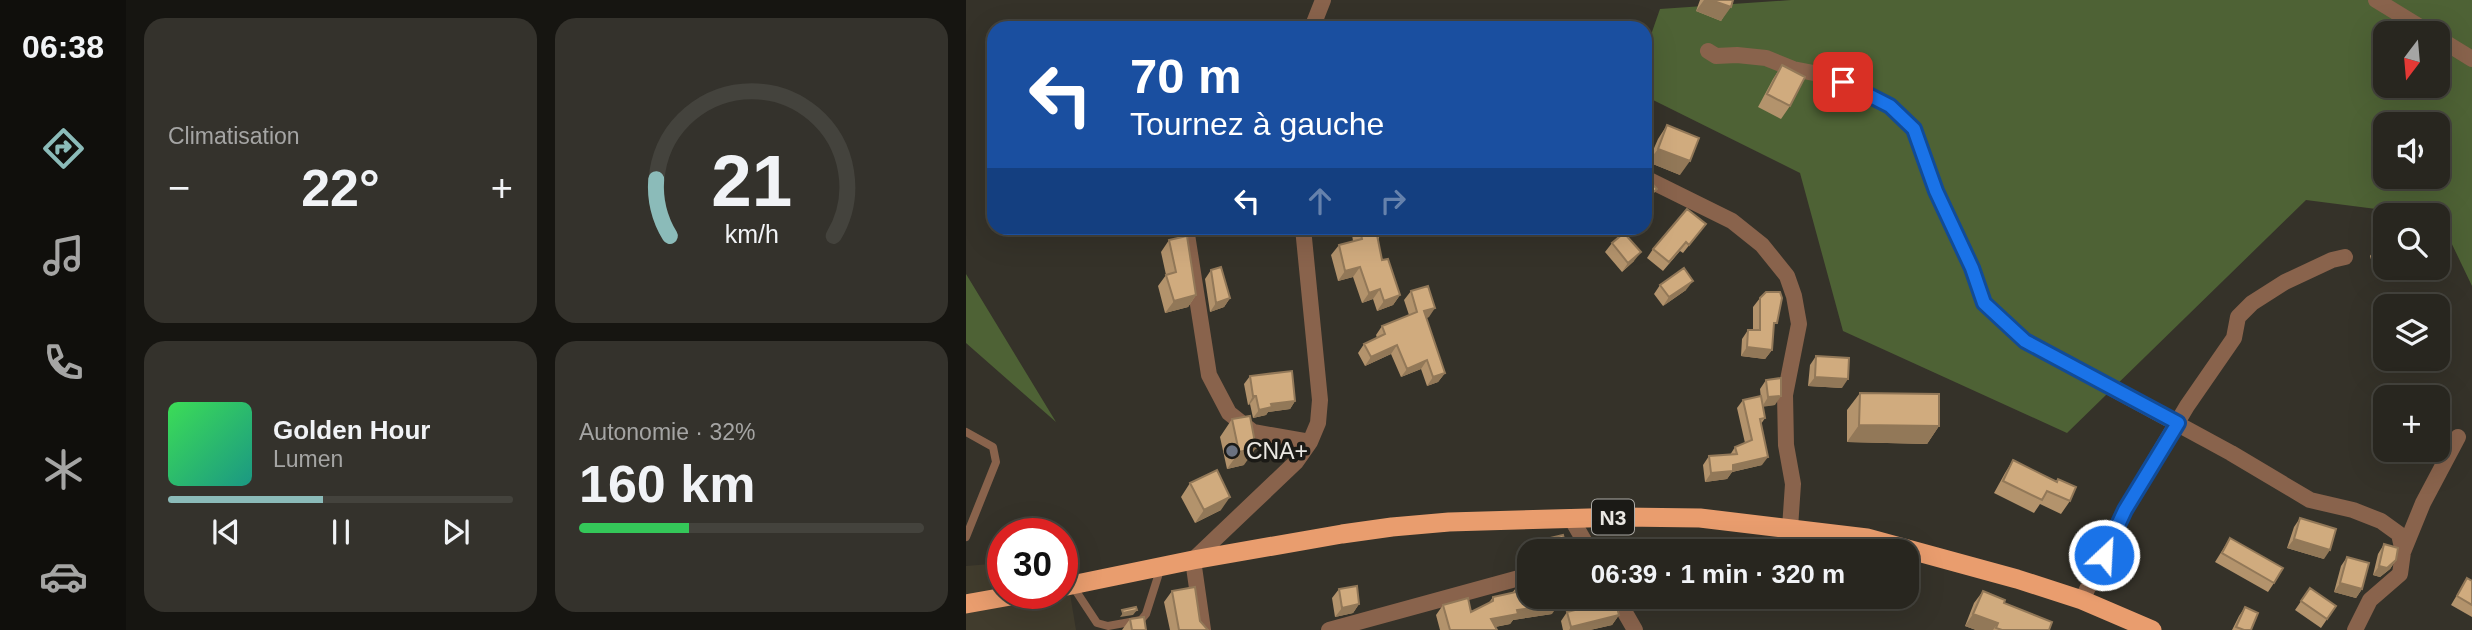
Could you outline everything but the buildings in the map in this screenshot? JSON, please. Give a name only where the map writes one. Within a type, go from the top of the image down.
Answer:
[{"type":"highway","name":"N3","points":[[1078,584],[1193,560],[1392,527],[1449,522],[1571,518],[1700,518],[1867,538],[2017,579],[2082,600],[2152,630]]},
{"type":"highway","points":[[966,604],[987,600]]},
{"type":"street","points":[[1314,21],[1324,0]]},
{"type":"street","points":[[2376,0],[2410,21]]},
{"type":"street","points":[[2450,45],[2472,59]]},
{"type":"street","points":[[1708,51],[1716,56],[1766,58],[1793,69],[1829,76],[1890,106],[1914,129],[1936,191],[1972,268],[1984,303],[2025,341],[2178,423],[2310,500],[2353,510],[2381,521],[2399,534],[2403,552]]},
{"type":"street","points":[[1652,181],[1732,221],[1762,245],[1787,276],[1799,324],[1785,395],[1786,445],[1793,484],[1790,528]]},
{"type":"street","points":[[1187,235],[1209,375],[1228,413],[1253,432],[1310,442]]},
{"type":"street","points":[[1203,630],[1193,560],[1296,462],[1310,442],[1318,423],[1320,400],[1304,235]]},
{"type":"street","points":[[2082,600],[2125,510],[2187,406],[2234,338],[2238,317],[2252,303],[2285,282],[2332,260],[2345,257]]},
{"type":"street","points":[[2355,630],[2370,600],[2400,574],[2403,552],[2423,503],[2458,437]]},
{"type":"street","points":[[1571,518],[1582,539]]},
{"type":"street","points":[[1329,630],[1517,579]]},
{"type":"street","points":[[1623,609],[1635,630]]},
{"type":"lane","points":[[966,432],[993,447],[996,462],[966,537]]},
{"type":"lane","points":[[1078,600],[1097,623],[1108,626],[1142,620],[1160,567]]},
{"type":"shaded area","points":[[987,564],[987,609],[1073,609],[1076,630],[966,630],[966,566]]},
{"type":"green space","points":[[1791,0],[2472,0],[2472,286],[2450,240],[2450,203],[2373,203],[2373,209],[2306,200],[2067,433],[1843,331],[1800,173],[1652,99],[1652,32],[1660,9]]},
{"type":"green space","points":[[966,274],[1056,422],[966,343]]},
{"type":"place","name":"CNA+","points":[[1232,451]]},
{"type":"route","points":[[1843,82],[1890,106],[1914,129],[1936,191],[1972,268],[1984,303],[2025,341],[2178,423],[2125,510],[2104,555]]}]
